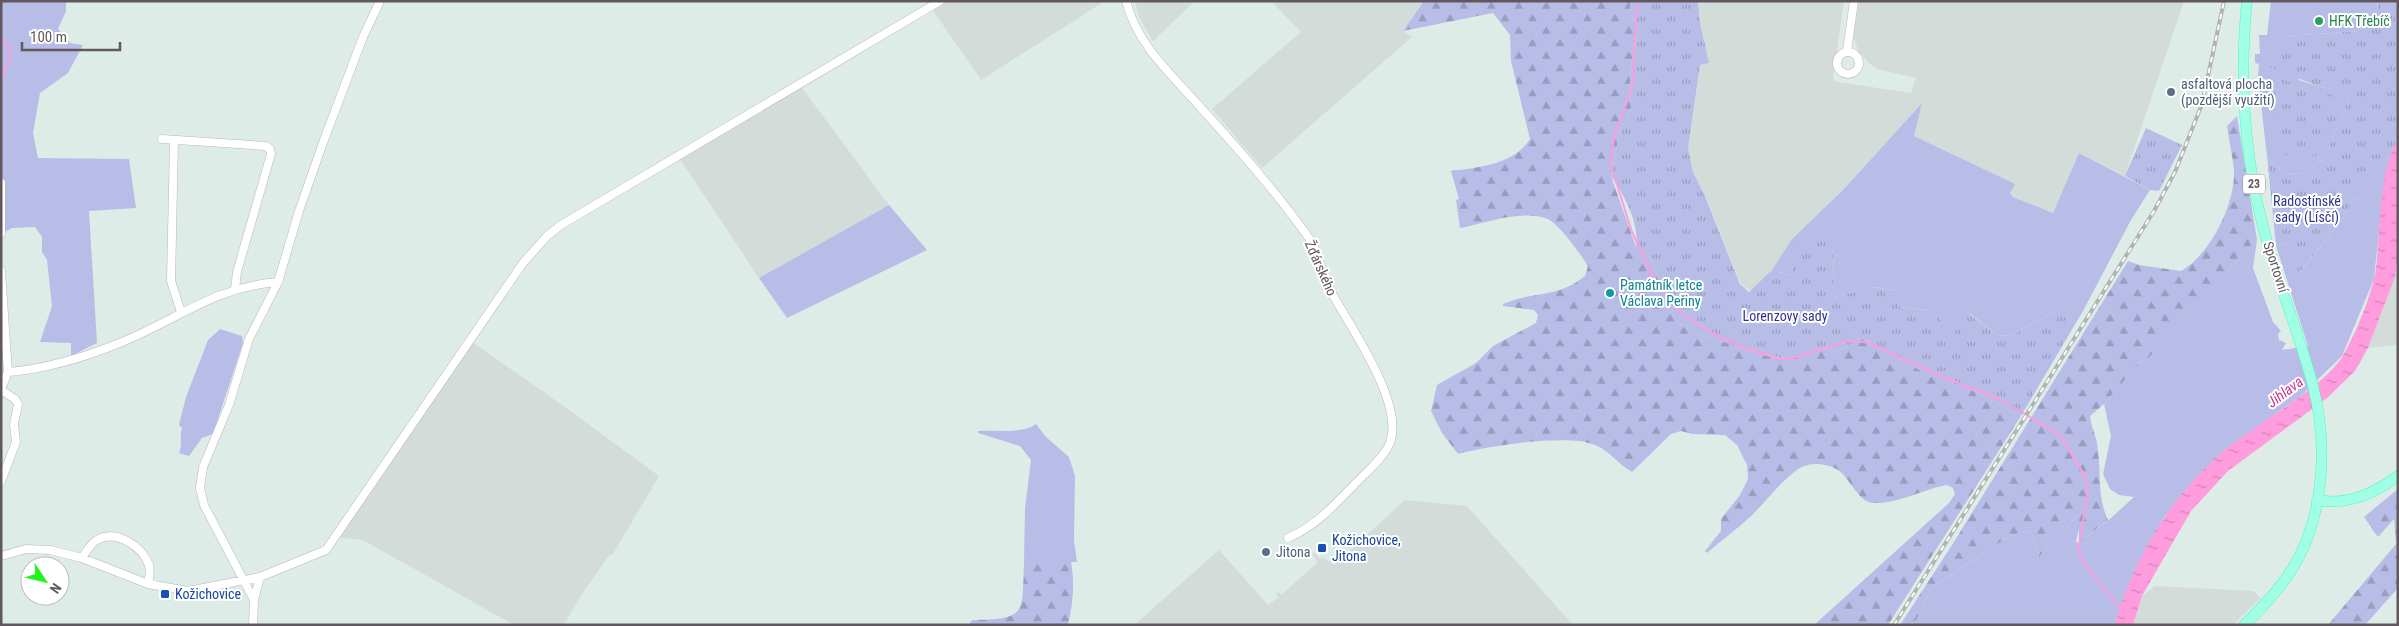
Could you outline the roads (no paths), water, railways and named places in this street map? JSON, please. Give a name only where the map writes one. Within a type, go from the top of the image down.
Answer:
[{"type":"main road","name":"Sportovní","points":[[2247,1],[2244,43],[2244,95],[2251,164],[2266,238],[2313,387],[2320,425],[2322,501]]},
{"type":"main road","points":[[2322,501],[2341,502],[2363,496],[2398,476]]},
{"type":"main road","name":"23","points":[[2244,625],[2279,586],[2298,559],[2322,501]]},
{"type":"street","points":[[254,600],[204,505],[200,488],[203,467],[229,406],[250,338],[278,282],[299,212],[324,140],[363,38],[380,1]]},
{"type":"street","points":[[1,556],[26,549],[50,550],[82,558],[148,584],[188,590],[260,577],[326,550],[523,263],[547,236],[570,220],[940,1]]},
{"type":"street","name":"Žďárského","points":[[1126,1],[1134,26],[1149,49],[1238,150],[1311,241],[1316,249],[1329,288],[1371,363],[1390,404],[1393,430],[1387,449],[1315,524],[1288,538]]},
{"type":"street","points":[[1847,51],[1854,1]]},
{"type":"street","points":[[162,139],[266,146],[270,149],[271,154],[237,272],[235,289]]},
{"type":"street","points":[[174,140],[171,281],[181,312]]},
{"type":"street","points":[[1,183],[1,233]]},
{"type":"street","points":[[1,271],[8,372],[1,389],[15,399],[18,404],[14,424],[16,442],[1,481]]},
{"type":"street","points":[[8,372],[53,365],[122,342],[181,312],[235,289],[278,282]]},
{"type":"street","points":[[82,558],[95,540],[114,535],[124,539],[144,557],[149,565],[148,584]]},
{"type":"street","points":[[253,625],[254,600],[260,577]]},
{"type":"water","points":[[2398,138],[2398,253],[2395,277],[2368,348],[2355,371],[2327,398],[2228,471],[2191,511],[2142,596],[2133,625],[2115,625],[2122,601],[2143,554],[2156,531],[2186,489],[2225,449],[2315,385],[2342,357],[2363,314],[2374,278],[2384,184],[2387,168]]},
{"type":"waterway","points":[[1637,1],[1632,87],[1615,133],[1611,155],[1612,169],[1632,232],[1652,275],[1679,312],[1712,333],[1739,346],[1779,359],[1790,359],[1847,341],[1867,342],[1945,378],[2001,400],[2057,433],[2064,441],[2084,475],[2088,491],[2079,546],[2080,557],[2120,609]]},
{"type":"waterway","points":[[1,37],[9,48],[10,53],[9,62],[1,79]]},
{"type":"railway","points":[[1894,625],[2154,211],[2175,172],[2202,104],[2224,1]]},
{"type":"place","name":"HFK Třebíč","points":[[2319,21]]},
{"type":"place","name":"asfaltová plocha (pozdější využití)","points":[[2171,92]]},
{"type":"place","name":"Památník letce Václava Peřiny","points":[[1610,293]]},
{"type":"place","name":"Kožichovice, Jitona","points":[[1322,548]]},
{"type":"place","name":"Jitona","points":[[1266,552]]},
{"type":"place","name":"Kožichovice","points":[[165,594]]},
{"type":"park label","name":"Radostínské sady (Lísčí)","points":[[2307,210]]},
{"type":"park label","name":"Lorenzovy sady","points":[[1785,316]]},
{"type":"water label","name":"Jihlava","points":[[2285,392]]}]
